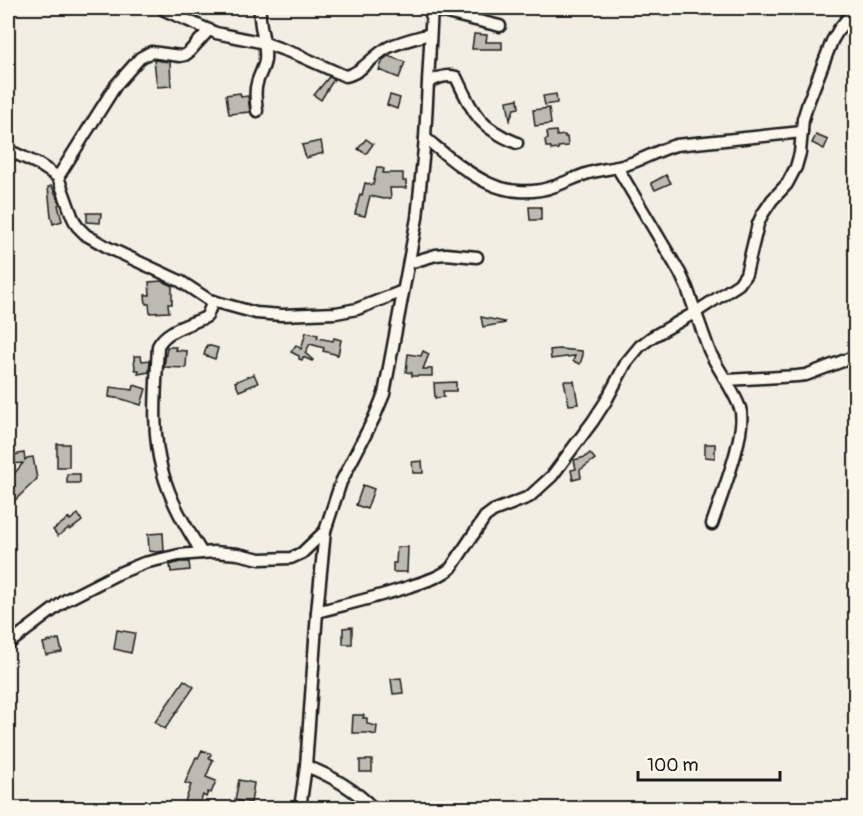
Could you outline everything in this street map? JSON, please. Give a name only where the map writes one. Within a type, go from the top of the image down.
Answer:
[{"type":"street","points":[[257,111],[255,92],[264,65],[265,43],[260,26],[260,8]]},
{"type":"street","points":[[300,808],[306,766],[325,531],[341,482],[384,394],[417,218],[429,82],[430,8],[500,26]]},
{"type":"street","points":[[317,612],[385,595],[445,573],[451,568],[485,517],[493,511],[529,497],[552,476],[593,421],[626,363],[640,346],[740,284],[746,274],[762,215],[787,184],[796,167],[800,153],[803,119],[832,41],[855,8]]},
{"type":"street","points":[[164,10],[209,30],[265,43],[298,55],[345,76],[354,74],[375,56],[389,48],[430,34]]},
{"type":"street","points":[[58,177],[116,85],[140,58],[151,52],[185,55],[209,30]]},
{"type":"street","points":[[429,82],[443,76],[456,77],[476,116],[490,130],[518,143]]},
{"type":"street","points":[[425,138],[460,166],[488,183],[524,192],[553,187],[597,170],[625,165],[676,145],[802,132]]},
{"type":"street","points":[[8,150],[58,177],[76,226],[86,235],[180,281],[209,300],[256,313],[282,315],[336,313],[357,309],[403,291]]},
{"type":"street","points":[[617,167],[680,273],[713,360],[727,380],[741,410],[742,425],[712,524]]},
{"type":"street","points":[[409,262],[436,255],[477,257]]},
{"type":"street","points":[[202,553],[181,519],[162,471],[157,446],[155,402],[158,346],[164,338],[176,330],[207,316],[213,301]]},
{"type":"street","points":[[727,380],[806,375],[855,356]]},
{"type":"street","points":[[8,644],[59,605],[117,574],[144,563],[179,555],[214,552],[238,554],[260,560],[291,558],[302,553],[325,531]]},
{"type":"street","points":[[306,766],[341,782],[373,808]]},
{"type":"building","points":[[474,34],[487,35],[486,42],[502,42],[502,49],[472,49]]},
{"type":"building","points":[[388,56],[405,62],[399,78],[379,70],[383,60]]},
{"type":"building","points":[[154,60],[170,62],[171,86],[157,87]]},
{"type":"building","points":[[329,77],[334,79],[321,100],[314,95]]},
{"type":"building","points":[[240,93],[241,97],[248,96],[250,112],[229,114],[226,95]]},
{"type":"building","points":[[556,94],[557,103],[545,105],[543,96]]},
{"type":"building","points":[[390,95],[400,98],[397,109],[387,105]]},
{"type":"building","points":[[518,99],[519,108],[514,109],[510,120],[507,101]]},
{"type":"building","points":[[549,108],[551,124],[535,126],[533,110]]},
{"type":"building","points":[[556,131],[557,136],[567,137],[568,146],[551,150],[551,147],[546,147],[547,132]]},
{"type":"building","points":[[816,135],[828,140],[824,149],[812,143]]},
{"type":"building","points":[[366,139],[373,144],[366,154],[358,149]]},
{"type":"building","points":[[321,141],[323,153],[306,158],[302,145]]},
{"type":"building","points":[[377,167],[384,169],[383,173],[403,173],[406,188],[390,188],[391,198],[370,196],[365,216],[355,214],[365,183],[373,185]]},
{"type":"building","points":[[666,175],[671,183],[655,190],[651,183]]},
{"type":"building","points":[[52,186],[60,204],[58,205],[62,221],[53,224],[48,187]]},
{"type":"building","points":[[529,207],[541,207],[541,220],[530,220]]},
{"type":"building","points":[[87,213],[101,213],[100,223],[87,222]]},
{"type":"building","points":[[162,281],[172,286],[172,304],[168,304],[169,312],[150,313],[145,295],[150,295],[149,282]]},
{"type":"building","points":[[481,317],[505,322],[505,323],[483,327]]},
{"type":"building","points":[[306,332],[318,335],[317,338],[341,340],[338,355],[310,344],[305,353],[313,360],[303,357],[302,360],[299,359],[299,356],[291,352],[296,345],[301,349]]},
{"type":"building","points":[[207,345],[218,348],[215,359],[204,355]]},
{"type":"building","points":[[167,347],[187,351],[186,368],[164,367]]},
{"type":"building","points":[[550,350],[582,351],[580,364],[573,361],[575,356],[551,359]]},
{"type":"building","points":[[423,351],[429,354],[423,369],[432,369],[432,376],[412,376],[412,373],[406,372],[408,354],[421,356]]},
{"type":"building","points":[[134,356],[141,356],[142,361],[150,360],[149,372],[138,374],[139,370],[135,370]]},
{"type":"building","points":[[254,374],[258,383],[239,391],[235,382]]},
{"type":"building","points":[[564,381],[574,381],[578,404],[569,405]]},
{"type":"building","points":[[456,382],[456,391],[443,391],[444,397],[435,398],[434,383]]},
{"type":"building","points":[[134,385],[146,389],[141,405],[109,397],[110,387],[133,390]]},
{"type":"building","points":[[57,444],[69,444],[69,467],[57,467]]},
{"type":"building","points":[[705,444],[715,444],[715,458],[705,457]]},
{"type":"building","points":[[24,453],[25,460],[33,457],[37,479],[8,507],[8,481],[23,463],[8,464],[8,456]]},
{"type":"building","points":[[590,453],[595,459],[580,470],[581,478],[573,480],[571,470],[576,469],[574,460]]},
{"type":"building","points":[[422,461],[423,473],[413,473],[412,462]]},
{"type":"building","points":[[67,474],[80,474],[80,483],[67,483]]},
{"type":"building","points":[[363,485],[374,489],[367,509],[356,505]]},
{"type":"building","points":[[78,514],[82,521],[58,536],[53,530]]},
{"type":"building","points":[[163,533],[164,551],[149,551],[148,534]]},
{"type":"building","points":[[397,547],[408,547],[407,572],[393,572]]},
{"type":"building","points":[[189,562],[190,570],[171,572],[170,565]]},
{"type":"building","points":[[352,627],[352,644],[343,644],[343,628]]},
{"type":"building","points":[[117,630],[135,633],[131,653],[114,649]]},
{"type":"building","points":[[59,639],[62,652],[46,655],[43,643]]},
{"type":"building","points":[[401,678],[403,693],[393,694],[391,679]]},
{"type":"building","points":[[184,680],[194,687],[165,729],[155,722]]},
{"type":"building","points":[[353,715],[364,715],[363,718],[367,718],[367,724],[377,726],[376,735],[352,733]]},
{"type":"building","points":[[202,750],[211,754],[209,758],[213,760],[206,777],[216,781],[211,793],[208,792],[206,797],[203,795],[198,808],[183,807],[191,785],[185,783],[196,757],[198,758]]},
{"type":"building","points":[[360,760],[372,760],[372,772],[360,772]]},
{"type":"building","points":[[239,780],[254,783],[251,803],[235,800]]}]
